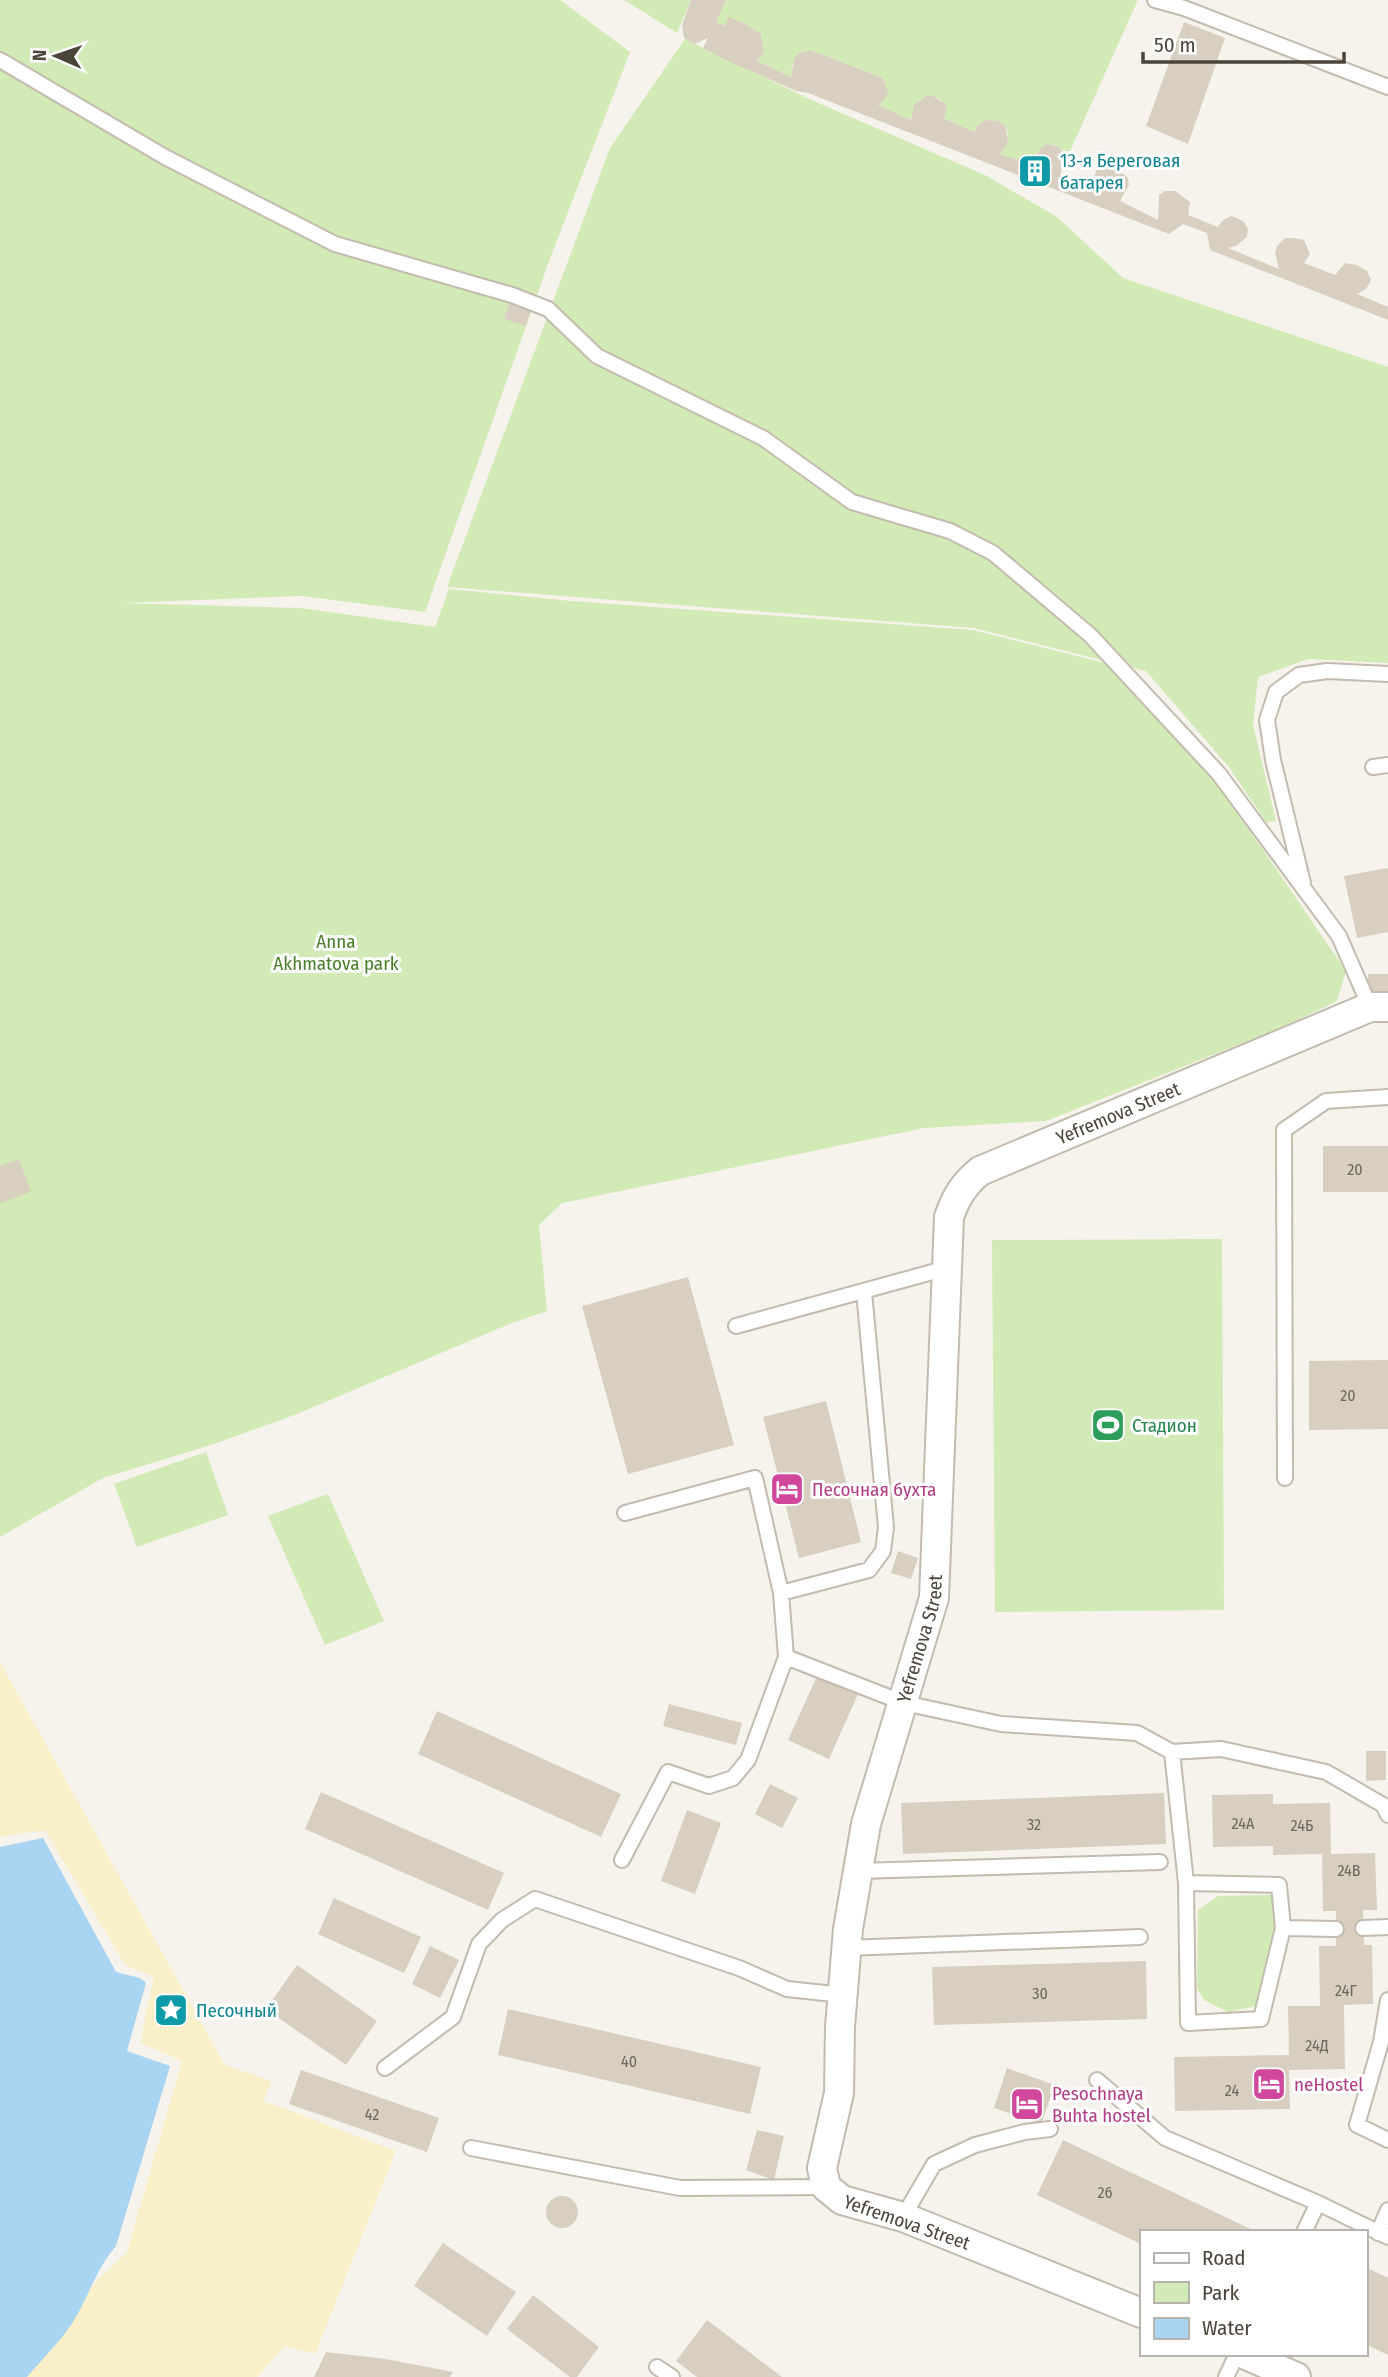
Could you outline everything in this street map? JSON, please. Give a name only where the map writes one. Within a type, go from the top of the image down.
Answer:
[{"type":"street","name":"Yefremova Street","points":[[1140,2313],[903,2217],[842,2200],[827,2187],[822,2168],[839,2093],[846,1948],[866,1824],[934,1598],[949,1217],[955,1199],[966,1183],[980,1171],[1379,1007]]},
{"type":"street","points":[[1249,2356],[1296,2377]]},
{"type":"lane","points":[[1155,0],[1184,8],[1388,87]]},
{"type":"lane","points":[[0,60],[166,157],[335,244],[512,295],[548,309],[597,356],[763,438],[852,502],[950,531],[993,553],[1090,635],[1219,774],[1339,936],[1379,1007]]},
{"type":"lane","points":[[1305,890],[1267,720],[1276,692],[1299,675],[1327,671],[1388,674]]},
{"type":"lane","points":[[1285,1478],[1284,1130],[1326,1101],[1388,1097]]},
{"type":"lane","points":[[736,1326],[947,1268]]},
{"type":"lane","points":[[781,1593],[869,1570],[883,1550],[886,1527],[864,1292]]},
{"type":"lane","points":[[622,1860],[668,1772],[709,1786],[733,1778],[748,1760],[786,1657],[781,1593],[755,1478],[625,1513]]},
{"type":"lane","points":[[786,1657],[904,1703],[1001,1724],[1138,1733],[1172,1752],[1221,1749],[1326,1772],[1383,1805],[1388,1815]]},
{"type":"lane","points":[[1172,1752],[1186,1883],[1188,2023],[1261,2019],[1283,1928],[1279,1885],[1186,1883]]},
{"type":"lane","points":[[858,1871],[1160,1862]]},
{"type":"lane","points":[[384,2068],[453,2017],[479,1944],[502,1920],[535,1899],[739,1968],[787,1989],[843,1995]]},
{"type":"lane","points":[[1363,1928],[1388,1927]]},
{"type":"lane","points":[[1283,1928],[1336,1929]]},
{"type":"lane","points":[[846,1948],[1140,1937]]},
{"type":"lane","points":[[1388,2000],[1381,2042],[1357,2125],[1388,2140]]},
{"type":"lane","points":[[1097,2080],[1165,2138],[1318,2203],[1383,2235],[1388,2210]]},
{"type":"lane","points":[[903,2217],[934,2164],[975,2145],[1025,2132],[1049,2129]]},
{"type":"lane","points":[[471,2148],[680,2188],[827,2187]]},
{"type":"lane","points":[[1305,2230],[1318,2203]]},
{"type":"lane","points":[[1226,2377],[1236,2356]]},
{"type":"lane","points":[[657,2367],[672,2377]]},
{"type":"green space","name":"Anna Akhmatova park","points":[[0,0],[560,0],[630,52],[549,261],[425,612],[302,596],[121,603],[301,608],[435,627],[449,589],[571,601],[973,630],[1113,665],[1215,780],[1346,971],[1337,1001],[1285,1026],[1046,1121],[924,1128],[562,1203],[539,1225],[547,1311],[512,1323],[297,1414],[214,1444],[103,1478],[0,1537]]},
{"type":"green space","points":[[624,0],[691,0],[677,33]]},
{"type":"green space","points":[[726,0],[1138,0],[1066,160],[1061,148],[1047,144],[1035,156],[1035,166],[1000,154],[1006,148],[1008,140],[1005,125],[998,121],[985,120],[976,127],[975,132],[944,119],[947,109],[940,99],[926,96],[922,98],[915,106],[911,120],[878,105],[886,93],[883,78],[810,50],[800,53],[795,59],[791,77],[757,61],[764,52],[761,34],[746,24],[728,18],[725,26],[716,22]]},
{"type":"green space","points":[[685,39],[807,98],[987,176],[1057,217],[1123,278],[1388,367],[1388,663],[1308,659],[1258,677],[1253,724],[1276,821],[1266,822],[1228,766],[1146,671],[974,628],[447,587],[610,148]]},
{"type":"green space","name":"Стадион","points":[[1222,1239],[1224,1610],[995,1612],[992,1240]]},
{"type":"green space","points":[[206,1452],[228,1515],[137,1547],[114,1484]]},
{"type":"green space","points":[[328,1494],[384,1621],[325,1645],[268,1516]]},
{"type":"green space","points":[[1271,1895],[1278,1926],[1256,2006],[1228,2012],[1204,2000],[1197,1988],[1198,1910],[1218,1896]]},
{"type":"sand","name":"Песочный","points":[[0,1662],[225,2065],[271,2081],[264,2101],[396,2151],[315,2354],[285,2346],[257,2377],[23,2377],[54,2347],[72,2323],[92,2286],[127,2252],[182,2061],[140,2043],[154,1977],[125,1965],[45,1830],[0,1837]]},
{"type":"water","points":[[43,1838],[116,1972],[140,1978],[146,1983],[127,2051],[170,2066],[116,2246],[103,2264],[73,2322],[51,2350],[27,2377],[0,2377],[0,1847]]},
{"type":"building","name":"13-я Береговая батарея","points":[[691,0],[726,0],[716,22],[725,26],[728,17],[761,34],[764,52],[757,61],[791,77],[794,59],[799,53],[810,50],[883,78],[888,91],[885,99],[878,105],[911,120],[914,105],[926,96],[933,96],[944,103],[947,109],[944,119],[975,132],[976,127],[985,120],[998,121],[1005,125],[1008,141],[1000,154],[1035,166],[1033,161],[1041,148],[1047,144],[1059,147],[1066,155],[1060,175],[1094,190],[1093,180],[1097,169],[1106,168],[1121,172],[1128,178],[1129,185],[1120,201],[1158,220],[1159,195],[1165,191],[1175,191],[1190,202],[1188,215],[1218,227],[1223,220],[1231,216],[1237,218],[1244,222],[1248,229],[1247,237],[1236,246],[1228,248],[1279,269],[1275,253],[1277,246],[1285,238],[1304,240],[1310,254],[1304,263],[1335,275],[1345,263],[1357,265],[1367,271],[1371,280],[1366,289],[1357,294],[1388,307],[1388,320],[1210,250],[1207,233],[1183,224],[1169,234],[808,93],[796,91],[728,61],[703,48],[708,38],[695,44],[684,38],[682,25]]},
{"type":"building","points":[[1184,22],[1225,38],[1188,144],[1146,126]]},
{"type":"building","points":[[510,300],[532,307],[526,326],[504,319]]},
{"type":"building","points":[[1388,868],[1388,932],[1357,938],[1344,876]]},
{"type":"building","points":[[1368,974],[1388,974],[1388,992],[1368,992]]},
{"type":"building","points":[[1323,1146],[1388,1146],[1388,1192],[1323,1192]]},
{"type":"building","points":[[19,1159],[31,1192],[0,1203],[0,1166]]},
{"type":"building","points":[[688,1277],[734,1445],[628,1474],[582,1306]]},
{"type":"building","points":[[1388,1360],[1388,1429],[1309,1430],[1309,1361]]},
{"type":"building","points":[[826,1401],[861,1542],[799,1558],[763,1417]]},
{"type":"building","points":[[898,1551],[918,1558],[911,1579],[891,1573]]},
{"type":"building","points":[[817,1676],[858,1694],[829,1759],[788,1740]]},
{"type":"building","points":[[669,1704],[742,1723],[736,1745],[663,1726]]},
{"type":"building","points":[[437,1711],[621,1794],[601,1837],[418,1754]]},
{"type":"building","points":[[1366,1751],[1386,1751],[1386,1780],[1366,1781]]},
{"type":"building","points":[[770,1784],[798,1798],[782,1828],[755,1814]]},
{"type":"building","points":[[321,1792],[504,1873],[488,1910],[305,1829]]},
{"type":"building","points":[[1164,1793],[1166,1844],[903,1854],[901,1803]]},
{"type":"building","points":[[1273,1794],[1273,1804],[1330,1803],[1331,1854],[1375,1853],[1377,1910],[1363,1910],[1364,1945],[1372,1945],[1373,2004],[1344,2005],[1345,2069],[1289,2070],[1290,2109],[1175,2111],[1174,2057],[1289,2055],[1288,2006],[1320,2006],[1319,1946],[1336,1946],[1336,1911],[1323,1911],[1322,1854],[1273,1855],[1273,1846],[1213,1847],[1212,1795]]},
{"type":"building","points":[[687,1810],[721,1823],[695,1894],[661,1881]]},
{"type":"building","points":[[334,1898],[421,1937],[404,1973],[318,1934]]},
{"type":"building","points":[[430,1946],[459,1960],[440,1998],[412,1984]]},
{"type":"building","points":[[1146,1961],[1147,2019],[934,2025],[932,1967]]},
{"type":"building","points":[[297,1965],[377,2021],[346,2065],[266,2009]]},
{"type":"building","points":[[508,2009],[761,2067],[750,2114],[498,2055]]},
{"type":"building","points":[[1007,2068],[1055,2085],[1041,2124],[994,2108]]},
{"type":"building","points":[[301,2070],[439,2118],[427,2152],[289,2104]]},
{"type":"building","points":[[757,2130],[784,2136],[774,2180],[746,2170]]},
{"type":"building","points":[[1063,2140],[1253,2230],[1140,2230],[1140,2244],[1037,2195]]},
{"type":"building","points":[[562,2196],[573,2201],[578,2212],[573,2223],[562,2228],[551,2223],[546,2212],[551,2201]]},
{"type":"building","points":[[443,2243],[516,2292],[487,2336],[414,2286]]},
{"type":"building","points":[[1367,2268],[1388,2278],[1388,2355],[1367,2345]]},
{"type":"building","points":[[533,2295],[599,2347],[577,2377],[570,2377],[507,2329]]},
{"type":"building","points":[[707,2320],[782,2377],[697,2377],[676,2361]]},
{"type":"building","points":[[326,2352],[386,2359],[453,2372],[450,2377],[314,2377]]},
{"type":"place","name":"13-я Береговая батарея","points":[[1035,171]]},
{"type":"place","name":"Стадион","points":[[1108,1425]]},
{"type":"place","name":"Песочная бухта","points":[[787,1489]]},
{"type":"place","name":"Песочный","points":[[171,2010]]},
{"type":"place","name":"neHostel","points":[[1269,2084]]},
{"type":"place","name":"Pesochnaya Buhta hostel","points":[[1027,2104]]}]
